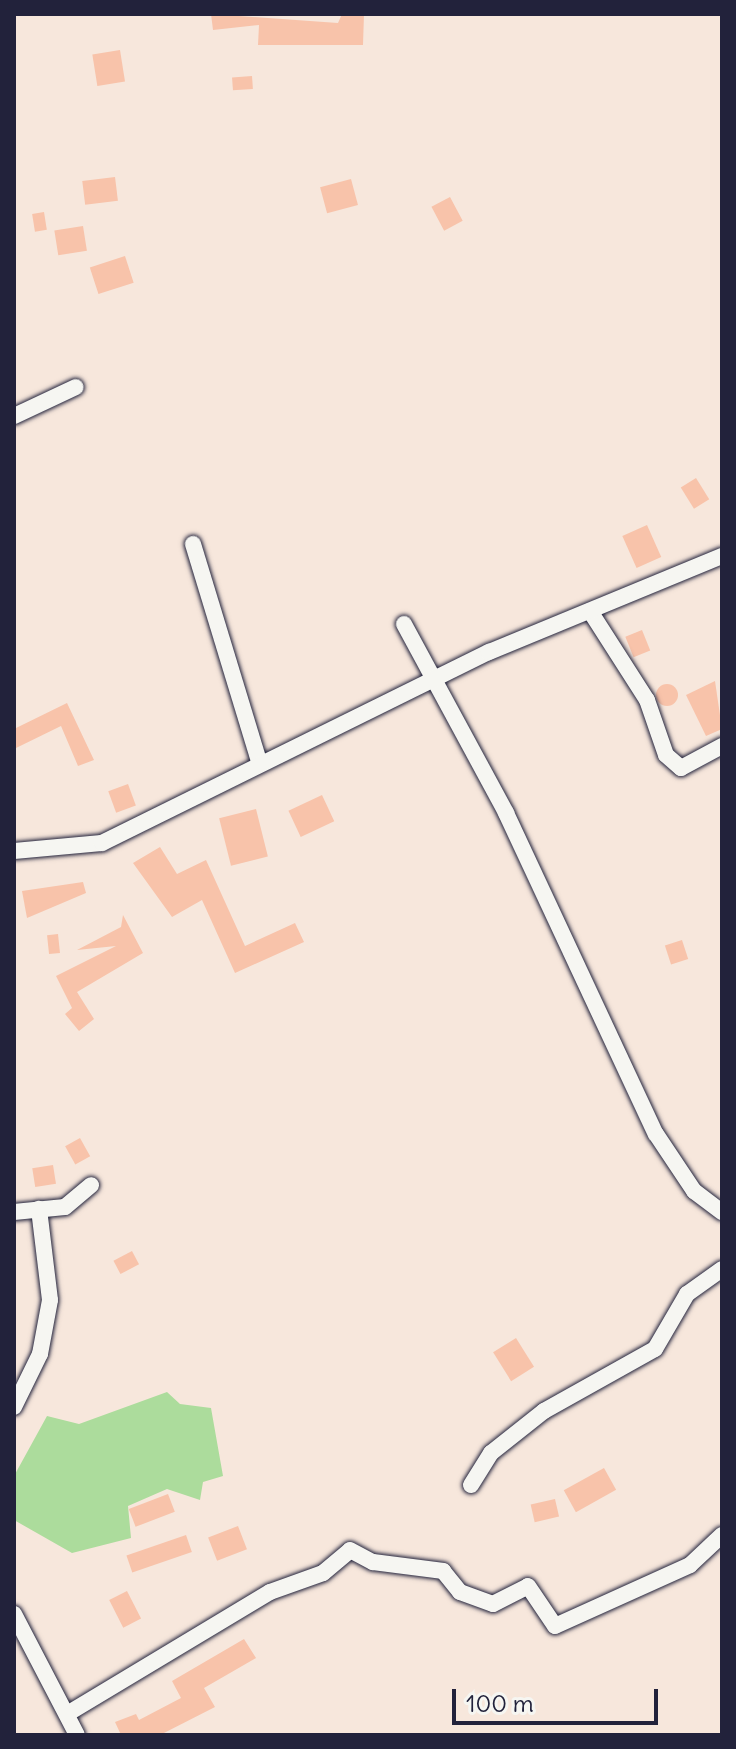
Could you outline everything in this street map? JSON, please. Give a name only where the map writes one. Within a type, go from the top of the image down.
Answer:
[{"type":"street","points":[[14,416],[76,387]]},
{"type":"street","points":[[193,544],[259,761]]},
{"type":"street","points":[[14,851],[102,843],[259,761],[433,679],[722,556]]},
{"type":"street","points":[[590,611],[647,700],[666,755],[681,768],[722,746]]},
{"type":"street","points":[[404,624],[506,813],[656,1134],[694,1191],[722,1212]]},
{"type":"street","points":[[14,1212],[65,1207],[91,1185]]},
{"type":"street","points":[[14,1407],[40,1354],[50,1300],[39,1209]]},
{"type":"street","points":[[471,1485],[491,1453],[544,1411],[655,1349],[687,1294],[722,1269]]},
{"type":"street","points":[[67,1714],[270,1592],[323,1573],[350,1550],[373,1562],[443,1571],[460,1592],[493,1604],[528,1586],[555,1626],[690,1565],[722,1535]]},
{"type":"street","points":[[14,1614],[77,1735]]},
{"type":"green space","points":[[167,1392],[180,1404],[211,1408],[223,1476],[203,1482],[200,1500],[167,1489],[128,1506],[131,1538],[72,1553],[14,1520],[14,1476],[47,1416],[79,1424]]},
{"type":"building","points":[[211,14],[338,23],[342,14],[364,14],[363,45],[258,45],[259,25],[213,30]]},
{"type":"building","points":[[120,50],[125,82],[97,86],[92,54]]},
{"type":"building","points":[[252,76],[253,89],[233,90],[232,77]]},
{"type":"building","points":[[115,177],[118,201],[85,205],[82,181]]},
{"type":"building","points":[[351,179],[358,205],[327,213],[320,187]]},
{"type":"building","points":[[450,197],[463,221],[444,231],[431,207]]},
{"type":"building","points":[[44,212],[47,230],[35,232],[32,214]]},
{"type":"building","points":[[83,226],[87,251],[58,255],[54,231]]},
{"type":"building","points":[[125,256],[134,283],[98,294],[90,267]]},
{"type":"building","points":[[696,478],[709,499],[694,509],[681,488]]},
{"type":"building","points":[[647,525],[661,557],[637,568],[622,536]]},
{"type":"building","points":[[642,630],[650,650],[634,657],[625,637]]},
{"type":"building","points":[[715,681],[722,729],[706,736],[686,695]]},
{"type":"building","points":[[667,684],[675,687],[678,695],[675,703],[667,706],[659,703],[656,695],[659,687]]},
{"type":"building","points":[[67,703],[94,760],[78,766],[61,726],[14,749],[14,729]]},
{"type":"building","points":[[128,784],[136,806],[116,813],[108,791]]},
{"type":"building","points":[[322,795],[334,821],[301,837],[288,811]]},
{"type":"building","points":[[256,809],[268,857],[231,866],[219,818]]},
{"type":"building","points":[[160,847],[177,874],[206,860],[245,946],[295,923],[304,942],[235,973],[202,900],[172,917],[133,863]]},
{"type":"building","points":[[83,882],[86,893],[27,918],[22,891]]},
{"type":"building","points":[[123,915],[143,953],[77,992],[94,1019],[79,1031],[65,1014],[72,1008],[56,976],[116,946],[77,950],[121,927]]},
{"type":"building","points":[[58,934],[60,953],[49,954],[47,935]]},
{"type":"building","points":[[682,940],[688,959],[671,965],[665,946]]},
{"type":"building","points":[[80,1138],[90,1156],[75,1165],[65,1146]]},
{"type":"building","points":[[53,1165],[56,1184],[35,1187],[32,1168]]},
{"type":"building","points":[[132,1251],[139,1264],[121,1274],[113,1261]]},
{"type":"building","points":[[516,1338],[534,1367],[511,1381],[493,1352]]},
{"type":"building","points":[[604,1468],[616,1490],[576,1512],[564,1490]]},
{"type":"building","points":[[168,1494],[175,1512],[136,1527],[129,1509]]},
{"type":"building","points":[[555,1499],[559,1517],[535,1522],[531,1505]]},
{"type":"building","points":[[238,1526],[247,1549],[217,1561],[208,1537]]},
{"type":"building","points":[[186,1535],[192,1552],[132,1573],[126,1556]]},
{"type":"building","points":[[127,1591],[141,1619],[123,1628],[109,1600]]},
{"type":"building","points":[[244,1639],[256,1658],[204,1688],[215,1707],[160,1735],[121,1735],[115,1722],[136,1714],[139,1720],[181,1698],[172,1681]]}]
